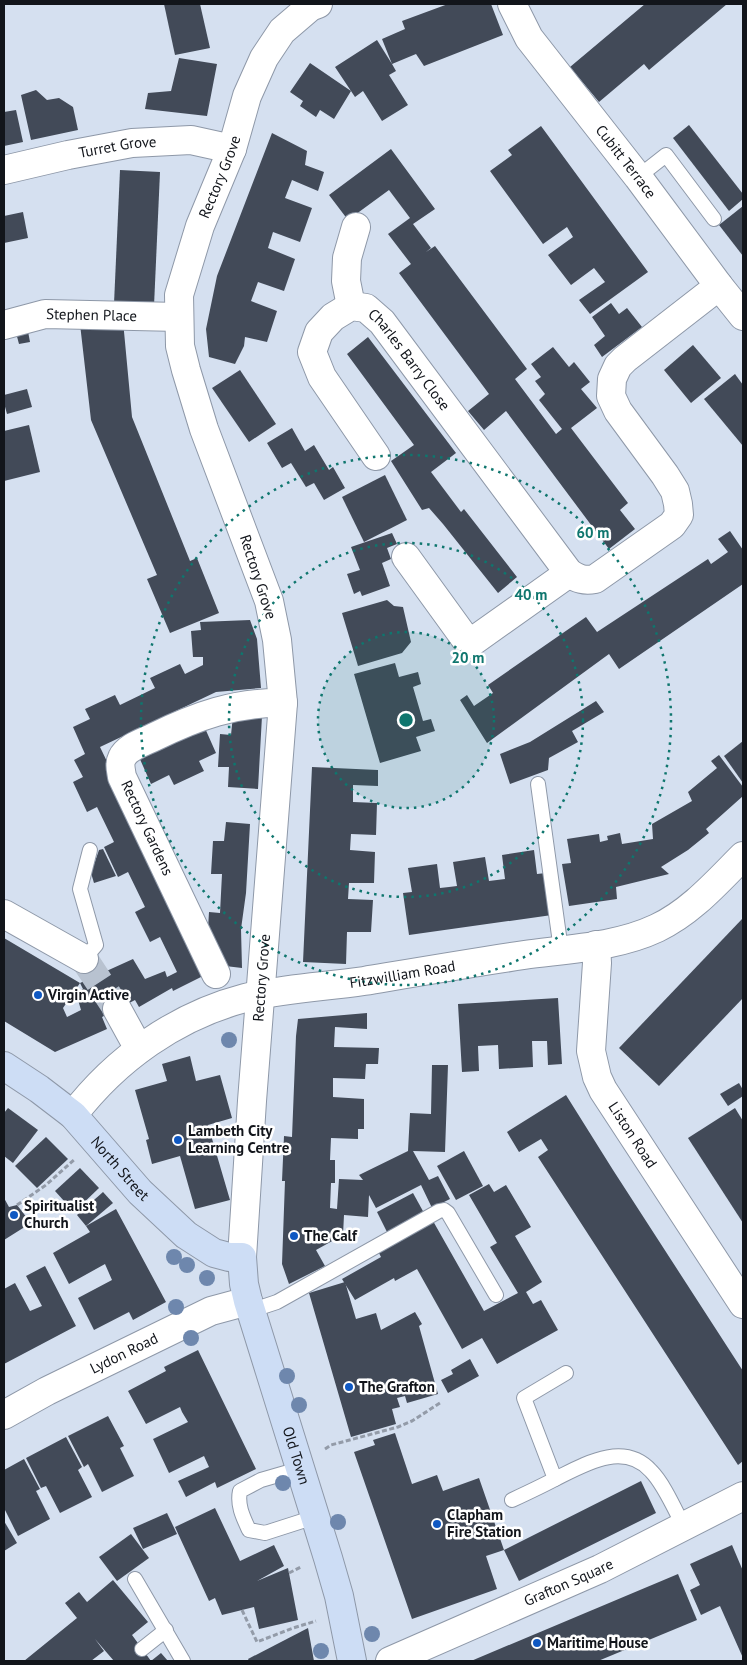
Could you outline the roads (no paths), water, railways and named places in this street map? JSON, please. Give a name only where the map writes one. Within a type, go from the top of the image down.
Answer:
[{"type":"main road","name":"North Street","points":[[5,1069],[73,1115],[140,1192],[186,1235],[214,1253],[229,1257],[243,1254]]},
{"type":"main road","name":"Old Town","points":[[243,1254],[244,1284],[249,1306],[338,1596],[352,1661]]},
{"type":"street","name":"Cubitt Terrace","points":[[512,4],[530,38],[743,316]]},
{"type":"street","name":"Rectory Grove","points":[[243,1254],[251,1110],[283,703],[280,660],[269,601],[192,393],[180,346],[179,296],[200,226],[232,149],[247,96],[264,58],[282,31],[312,5]]},
{"type":"street","name":"Turret Grove","points":[[4,170],[132,143],[191,140],[232,149]]},
{"type":"street","points":[[351,306],[346,280],[347,258],[356,227]]},
{"type":"street","points":[[406,557],[469,644],[569,572],[585,580],[595,579],[672,525],[679,515],[675,491],[618,411],[611,396],[612,379],[618,366],[625,359],[719,286]]},
{"type":"street","name":"Charles Barry Close","points":[[376,456],[322,377],[312,352],[319,332],[333,317],[351,306],[366,308],[382,322],[569,572]]},
{"type":"street","name":"Stephen Place","points":[[4,325],[45,314],[179,317]]},
{"type":"street","name":"Rectory Gardens","points":[[216,974],[122,777],[120,764],[123,756],[134,746],[190,720],[219,710],[264,702],[283,703]]},
{"type":"street","name":"Fitzwilliam Road","points":[[73,1115],[82,1102],[107,1077],[139,1049],[157,1036],[203,1013],[244,998],[260,995],[596,945],[644,934],[672,920],[699,900],[743,856]]},
{"type":"street","points":[[4,914],[84,959]]},
{"type":"street","name":"Liston Road","points":[[596,945],[597,963],[591,1051],[597,1077],[603,1090],[743,1304]]},
{"type":"street","points":[[117,1009],[139,1049]]},
{"type":"street","name":"Lydon Road","points":[[4,1415],[56,1387],[211,1311],[249,1306]]},
{"type":"street","name":"Grafton Square","points":[[390,1661],[600,1569],[743,1496]]},
{"type":"lane","points":[[638,177],[666,155],[714,219]]},
{"type":"lane","points":[[538,784],[561,950]]},
{"type":"lane","points":[[84,959],[96,945],[80,889],[90,850]]},
{"type":"lane","points":[[249,1306],[277,1302],[430,1216],[444,1210],[448,1213],[496,1295]]},
{"type":"lane","points":[[555,1479],[524,1398],[566,1373]]},
{"type":"lane","points":[[512,1500],[588,1462],[604,1457],[632,1458],[644,1464],[652,1471],[684,1527]]},
{"type":"lane","points":[[299,1469],[261,1480],[240,1491],[238,1500],[250,1530],[265,1534],[315,1517]]},
{"type":"lane","points":[[135,1579],[183,1661]]},
{"type":"lane","points":[[142,1649],[166,1630]]},
{"type":"tunnel","points":[[84,959],[117,1009]]},
{"type":"place","name":"Virgin Active","points":[[38,995]]},
{"type":"place","name":"Lambeth City Learning Centre","points":[[178,1140]]},
{"type":"place","name":"Spiritualist Church","points":[[14,1215]]},
{"type":"place","name":"The Calf","points":[[294,1236]]},
{"type":"place","name":"The Grafton","points":[[349,1387]]},
{"type":"place","name":"Clapham Fire Station","points":[[437,1524]]},
{"type":"place","name":"Maritime House","points":[[537,1643]]}]
